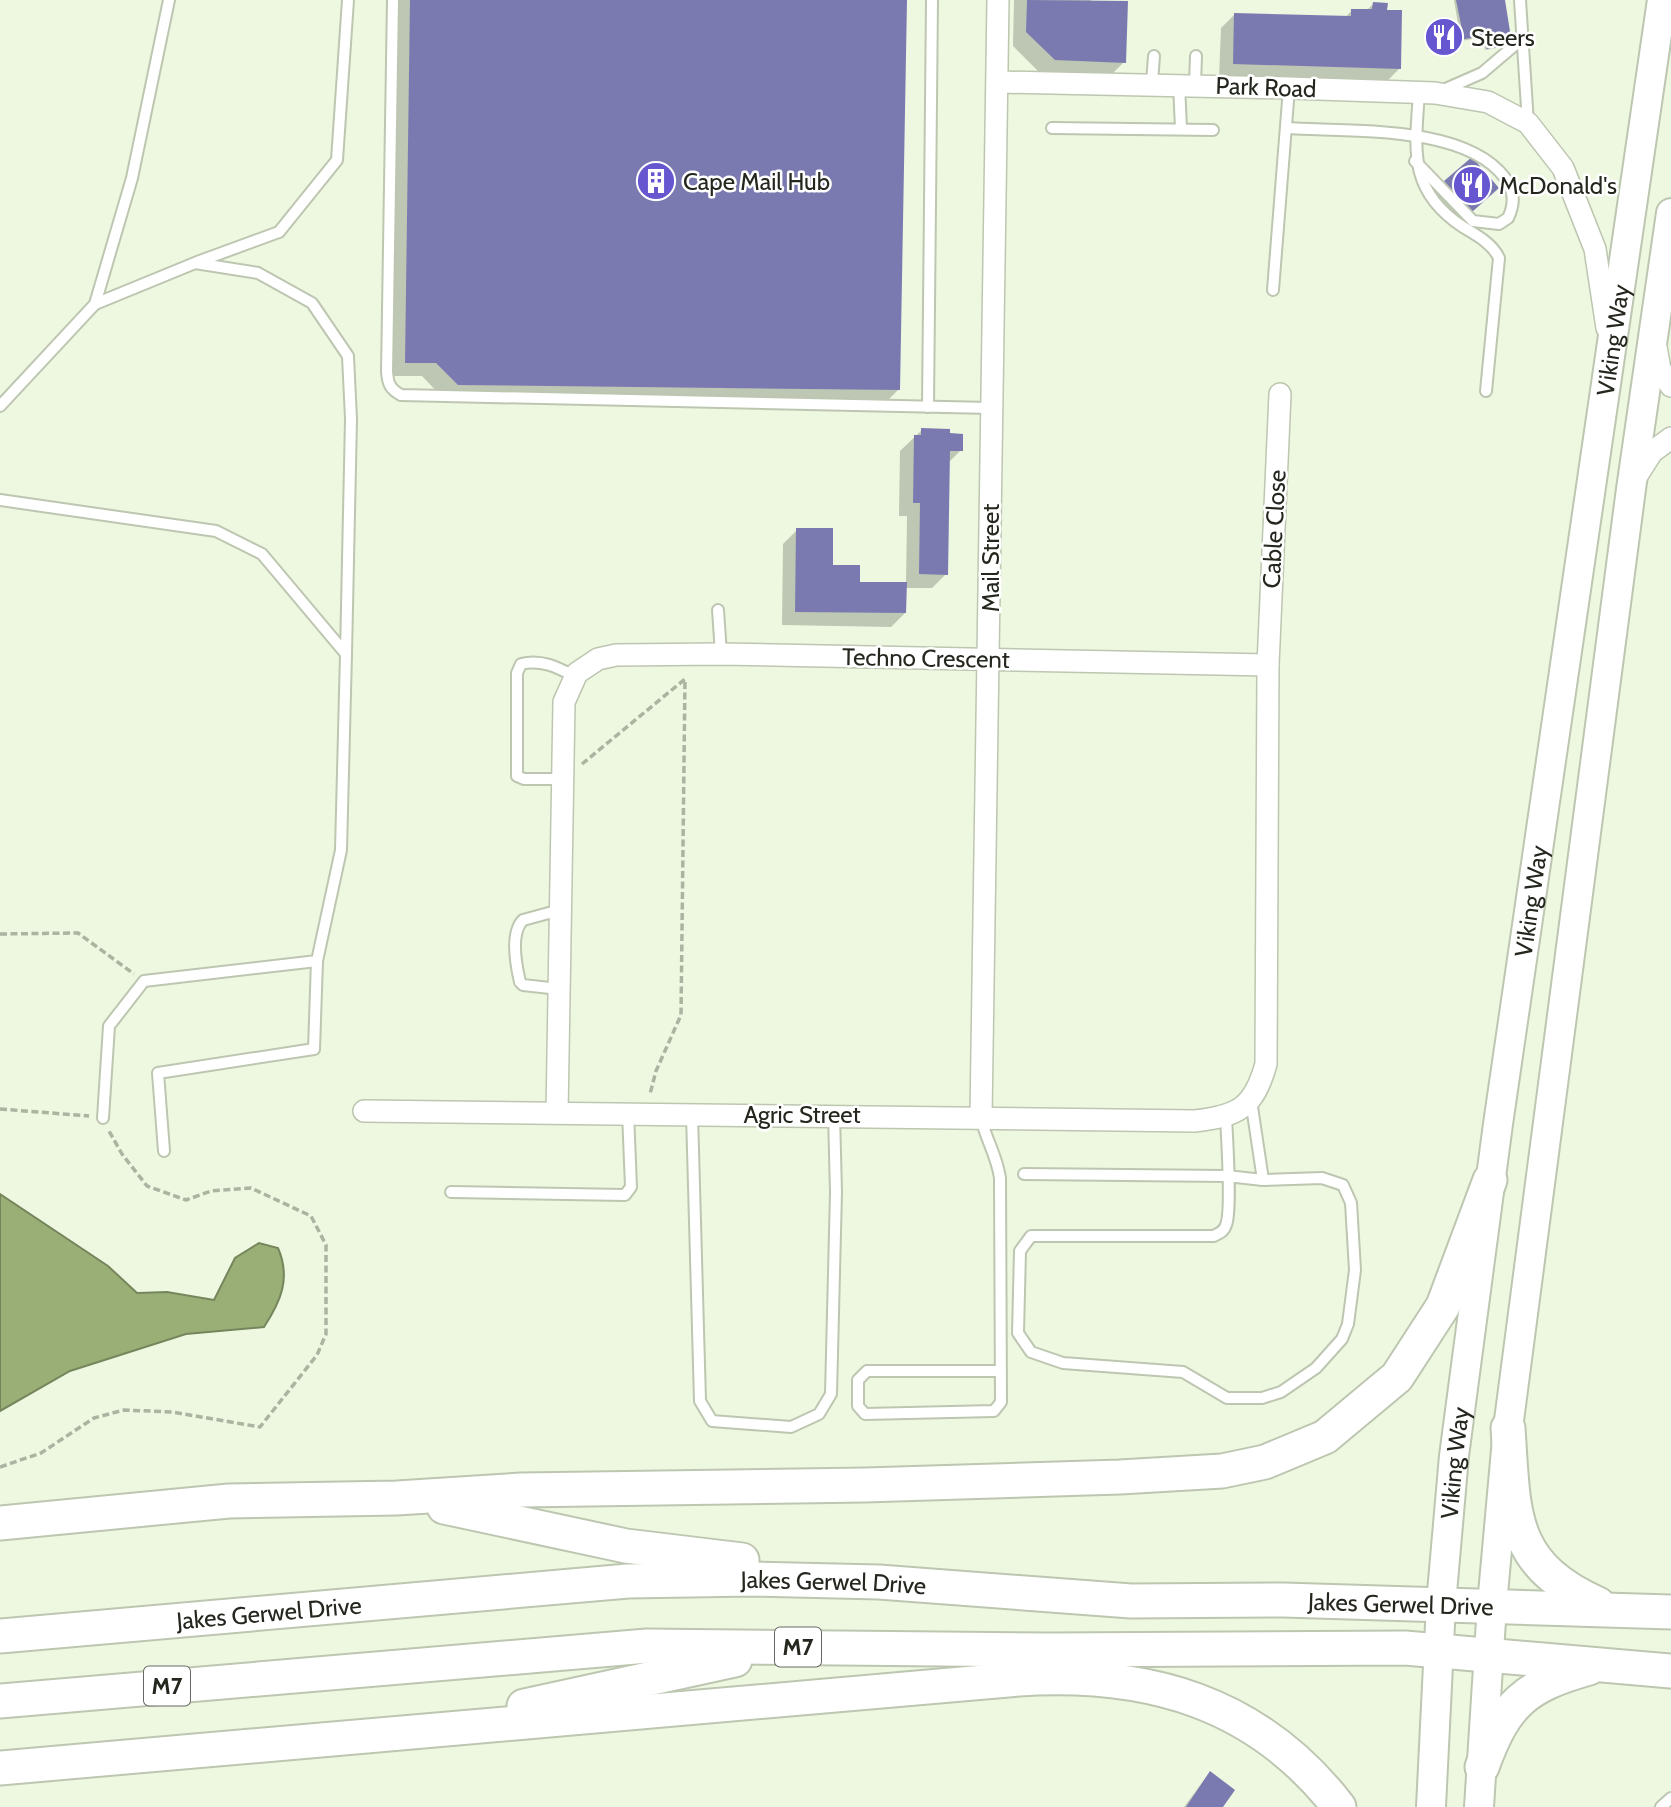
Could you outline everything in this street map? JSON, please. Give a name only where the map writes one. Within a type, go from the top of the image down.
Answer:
[{"type":"highway","points":[[0,1523],[229,1501],[397,1498],[521,1490],[865,1485],[1133,1476],[1222,1471],[1265,1462],[1325,1437],[1350,1419],[1397,1377],[1443,1307],[1490,1180]]},
{"type":"highway","points":[[1508,1428],[1515,1504],[1529,1552],[1553,1579],[1606,1608]]},
{"type":"highway","points":[[397,1498],[626,1546],[827,1569],[879,1582]]},
{"type":"highway","name":"Jakes Gerwel Drive","points":[[0,1636],[628,1581],[754,1578],[879,1582],[1131,1601],[1492,1605],[1671,1612]]},
{"type":"highway","name":"Jakes Gerwel Drive","points":[[0,1701],[634,1647],[1439,1650],[1671,1671]]},
{"type":"highway","points":[[388,1734],[795,1647]]},
{"type":"highway","points":[[1482,1767],[1507,1711],[1525,1693],[1548,1681],[1605,1664]]},
{"type":"highway","points":[[0,1768],[1019,1679],[1119,1679],[1174,1692],[1238,1720],[1291,1757],[1339,1807]]},
{"type":"main road","name":"Viking Way","points":[[1431,1807],[1441,1604],[1454,1456],[1490,1180],[1662,0]]},
{"type":"main road","name":"Viking Way","points":[[1479,1807],[1492,1605],[1508,1428],[1631,489],[1671,213]]},
{"type":"street","name":"Mail Street","points":[[981,1116],[998,0]]},
{"type":"street","name":"Park Road","points":[[998,82],[1152,83],[1427,93],[1488,102],[1528,123]]},
{"type":"street","points":[[1528,123],[1563,168],[1590,234],[1601,272],[1611,361]]},
{"type":"street","points":[[1654,327],[1658,363],[1671,386]]},
{"type":"street","name":"Cable Close","points":[[1268,665],[1280,394]]},
{"type":"street","points":[[1631,489],[1647,457],[1671,438]]},
{"type":"street","name":"Techno Crescent","points":[[574,676],[597,659],[616,655],[720,654],[1268,665]]},
{"type":"street","points":[[1239,1109],[1266,1064],[1268,665]]},
{"type":"street","points":[[556,1113],[564,702],[574,676]]},
{"type":"street","name":"Agric Street","points":[[364,1111],[981,1116],[1195,1121],[1239,1109]]},
{"type":"lane","points":[[95,304],[132,178],[169,0]]},
{"type":"lane","points":[[0,406],[95,304],[279,232],[338,160],[348,0]]},
{"type":"lane","points":[[393,0],[387,372],[388,384],[394,391],[401,395],[990,408]]},
{"type":"lane","points":[[928,407],[932,0]]},
{"type":"lane","points":[[1520,0],[1528,123]]},
{"type":"lane","points":[[1486,391],[1499,258],[1491,245],[1442,211],[1421,181],[1415,161],[1416,136],[1427,93],[1482,73],[1522,38]]},
{"type":"lane","points":[[1152,83],[1154,55]]},
{"type":"lane","points":[[1181,129],[1187,84],[1196,56]]},
{"type":"lane","points":[[1273,290],[1289,88]]},
{"type":"lane","points":[[1052,128],[1213,130]]},
{"type":"lane","points":[[1286,128],[1416,136],[1459,145],[1491,162],[1512,190],[1513,201],[1508,218],[1499,224],[1473,220],[1415,161]]},
{"type":"lane","points":[[164,1151],[158,1073],[314,1049],[317,961],[341,850],[351,419],[348,356],[312,303],[258,273],[195,263]]},
{"type":"lane","points":[[0,500],[216,531],[262,554],[346,654]]},
{"type":"lane","points":[[718,610],[720,654]]},
{"type":"lane","points":[[562,779],[524,779],[517,775],[517,673],[521,664],[536,663],[552,665],[574,676]]},
{"type":"lane","points":[[559,989],[523,985],[520,982],[516,939],[519,924],[523,920],[560,910]]},
{"type":"lane","points":[[103,1118],[109,1026],[144,981],[317,961]]},
{"type":"lane","points":[[1024,1174],[1227,1176],[1263,1180],[1322,1178],[1343,1185],[1350,1194],[1355,1270],[1353,1304],[1342,1339],[1316,1368],[1281,1392],[1262,1398],[1227,1398],[1183,1372],[1063,1363],[1038,1356],[1025,1347],[1018,1333],[1020,1251],[1031,1236],[1214,1236],[1223,1231],[1227,1222],[1227,1176],[1239,1109]]},
{"type":"lane","points":[[1239,1109],[1263,1180]]},
{"type":"lane","points":[[451,1192],[625,1195],[631,1187],[636,1113]]},
{"type":"lane","points":[[692,1114],[700,1401],[712,1421],[792,1427],[819,1414],[831,1394],[836,1192],[834,1115]]},
{"type":"lane","points":[[981,1116],[985,1136],[997,1157],[1000,1178],[1001,1371],[1001,1402],[993,1411],[866,1414],[858,1406],[858,1380],[867,1371],[1001,1371]]},
{"type":"lane","points":[[1661,1807],[1671,1798]]},
{"type":"path","points":[[562,779],[685,679],[681,1016],[636,1113]]},
{"type":"path","points":[[0,934],[78,933],[144,981]]},
{"type":"path","points":[[0,1109],[103,1118],[121,1154],[147,1186],[186,1200],[211,1191],[251,1188],[311,1216],[326,1245],[326,1334],[317,1355],[260,1427],[172,1412],[124,1410],[93,1418],[41,1453],[0,1467]]},
{"type":"shaded area","points":[[0,1194],[108,1266],[137,1293],[167,1292],[214,1300],[235,1258],[259,1243],[278,1248],[284,1269],[279,1298],[264,1327],[186,1334],[70,1371],[0,1411]]},
{"type":"building","name":"Cape Mail Hub","points":[[410,0],[907,0],[900,390],[458,385],[436,363],[405,363]]},
{"type":"building","points":[[1027,0],[1128,1],[1126,63],[1055,60],[1026,32]]},
{"type":"building","points":[[1456,0],[1505,0],[1512,44],[1487,49],[1485,36],[1464,39]]},
{"type":"building","points":[[1373,2],[1388,3],[1387,10],[1402,10],[1401,69],[1233,64],[1234,13],[1351,16],[1351,9],[1372,9]]},
{"type":"building","name":"McDonald's","points":[[1472,157],[1499,188],[1472,212],[1444,181]]},
{"type":"building","points":[[921,428],[950,429],[950,433],[963,434],[963,451],[950,451],[948,575],[919,574],[920,503],[913,503],[914,435],[921,435]]},
{"type":"building","points":[[796,528],[833,528],[833,565],[860,565],[860,582],[907,582],[906,613],[795,612]]},
{"type":"building","points":[[1210,1771],[1235,1790],[1223,1807],[1186,1807]]},
{"type":"place","name":"Steers","points":[[1444,37]]},
{"type":"place","name":"Cape Mail Hub","points":[[656,181]]},
{"type":"place","name":"McDonald's","points":[[1472,185]]}]
